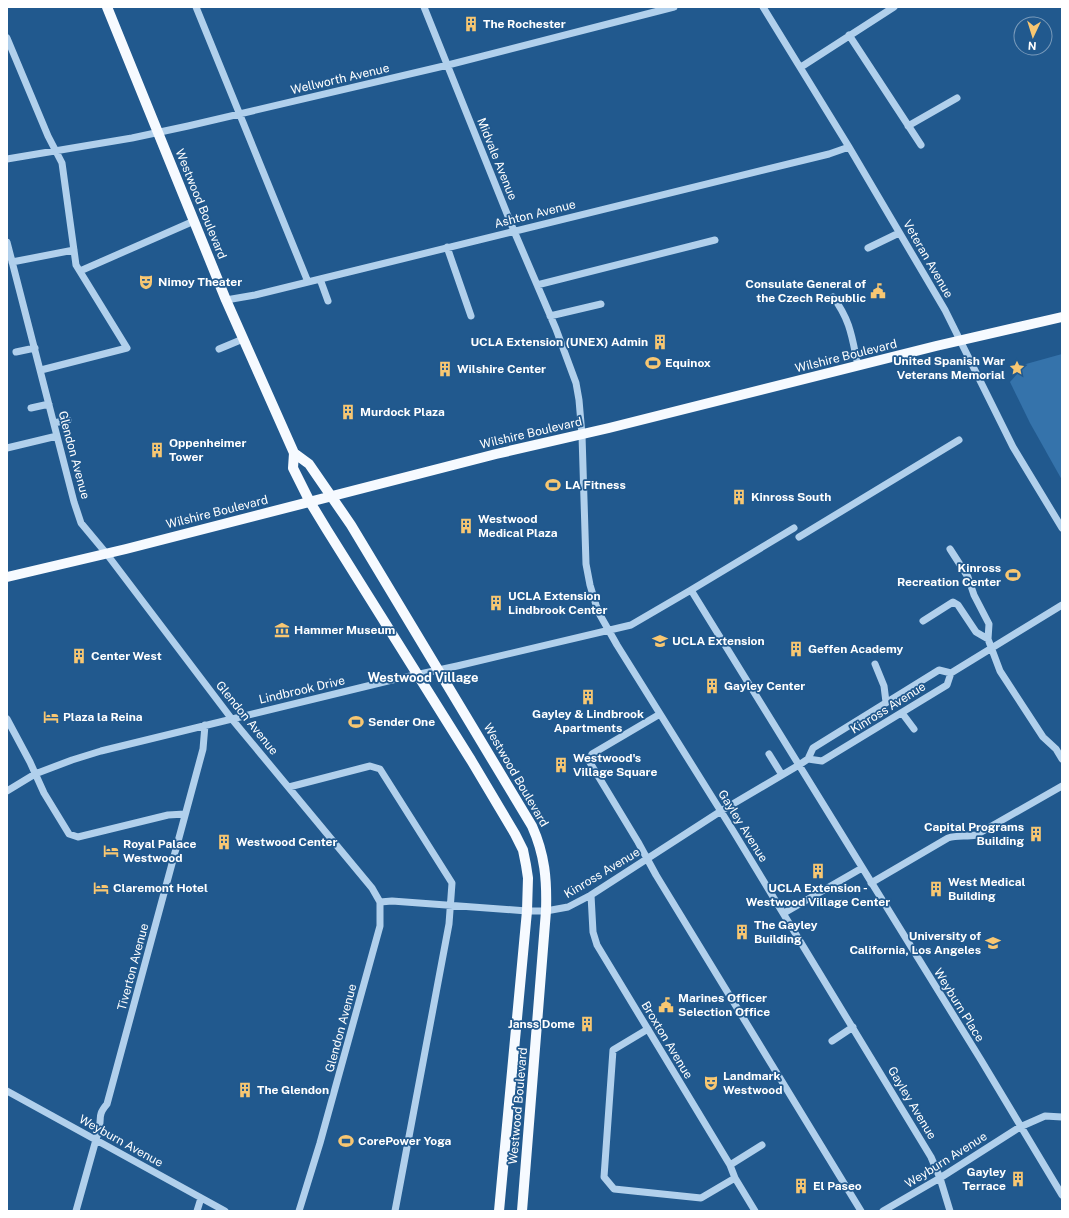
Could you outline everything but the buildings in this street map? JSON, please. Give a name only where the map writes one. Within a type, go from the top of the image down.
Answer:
[{"type":"main road","name":"Westwood Boulevard","points":[[107,7],[226,300],[294,453],[309,464],[332,496],[360,540],[535,831],[539,842],[544,864],[546,911],[522,1211]]},
{"type":"main road","name":"Wilshire Boulevard","points":[[7,576],[126,549],[496,454],[960,340],[1062,317]]},
{"type":"main road","name":"Westwood Boulevard","points":[[294,453],[292,468],[310,502],[471,760],[515,834],[526,865],[528,878],[527,911],[499,1211]]},
{"type":"street","points":[[196,7],[308,282]]},
{"type":"street","name":"Midvale Avenue","points":[[424,7],[572,369],[579,400],[582,434]]},
{"type":"street","name":"Wellworth Avenue","points":[[7,159],[158,132],[240,114],[448,65],[674,7]]},
{"type":"street","name":"Veteran Avenue","points":[[763,7],[849,147],[945,310],[1013,448],[1062,528]]},
{"type":"street","points":[[800,67],[894,7]]},
{"type":"street","points":[[849,35],[921,145]]},
{"type":"street","points":[[7,38],[48,136],[62,163],[76,265],[127,348],[41,370]]},
{"type":"street","points":[[908,126],[957,98]]},
{"type":"street","name":"Ashton Avenue","points":[[226,300],[255,295],[308,282],[514,230],[829,154],[849,147]]},
{"type":"street","points":[[80,271],[194,221]]},
{"type":"street","points":[[868,248],[899,233]]},
{"type":"street","points":[[537,285],[715,240]]},
{"type":"street","name":"Glendon Avenue","points":[[7,242],[8,253],[12,262],[74,502],[81,523],[106,553],[232,718],[372,888],[380,902],[380,926],[318,1150],[299,1211]]},
{"type":"street","points":[[447,247],[470,316]]},
{"type":"street","points":[[12,262],[74,250]]},
{"type":"street","points":[[320,279],[328,300]]},
{"type":"street","points":[[834,297],[850,326],[858,366]]},
{"type":"street","points":[[550,316],[601,304]]},
{"type":"street","points":[[219,349],[243,339]]},
{"type":"street","points":[[16,352],[35,348]]},
{"type":"street","points":[[31,408],[49,404]]},
{"type":"street","points":[[54,423],[68,420]]},
{"type":"street","name":"Gayley Avenue","points":[[582,434],[586,564],[590,585],[600,615],[617,645],[784,913],[931,1157],[940,1178],[950,1211]]},
{"type":"street","points":[[7,448],[57,436]]},
{"type":"street","points":[[800,537],[959,440]]},
{"type":"street","name":"Lindbrook Drive","points":[[7,791],[35,774],[101,751],[232,718],[631,625],[794,528]]},
{"type":"street","points":[[950,549],[968,577],[974,595],[989,624],[988,639],[1000,671],[1043,737],[1056,749],[1062,759]]},
{"type":"street","name":"Weyburn Place","points":[[691,590],[1062,1195]]},
{"type":"street","points":[[923,621],[953,602],[958,605],[976,632],[988,639]]},
{"type":"street","name":"Kinross Avenue","points":[[808,759],[822,761],[902,713],[947,685],[951,673],[1062,605]]},
{"type":"street","points":[[875,664],[884,686],[886,702]]},
{"type":"street","name":"Kinross Avenue","points":[[380,902],[451,905],[527,911],[546,911],[568,907],[591,895],[721,811],[799,765],[808,759],[813,748],[886,702],[939,670],[951,673]]},
{"type":"street","points":[[902,713],[914,729]]},
{"type":"street","points":[[660,714],[592,754],[589,761],[638,842],[646,859],[861,1211]]},
{"type":"street","points":[[7,719],[30,762],[44,793],[69,834],[78,837],[168,815],[185,814]]},
{"type":"street","name":"Tiverton Avenue","points":[[76,1211],[100,1124],[99,1116],[107,1104],[203,749],[205,725]]},
{"type":"street","points":[[770,754],[782,775]]},
{"type":"street","points":[[289,787],[370,766],[380,769],[452,884],[449,924],[395,1211]]},
{"type":"street","points":[[871,882],[948,838],[959,835],[976,835],[994,826],[1062,786]]},
{"type":"street","points":[[784,913],[862,868]]},
{"type":"street","name":"Broxton Avenue","points":[[591,895],[593,932],[596,945],[730,1165],[735,1178],[755,1211]]},
{"type":"street","points":[[832,1041],[853,1027]]},
{"type":"street","points":[[648,1029],[614,1050],[604,1177],[614,1189],[701,1198],[735,1178]]},
{"type":"street","name":"Weyburn Avenue","points":[[7,1091],[225,1211]]},
{"type":"street","name":"Weyburn Avenue","points":[[883,1211],[940,1178],[1020,1126],[1039,1117],[1062,1117]]},
{"type":"street","points":[[730,1165],[762,1145]]},
{"type":"street","points":[[197,1211],[201,1198]]},
{"type":"shaded area","points":[[1062,354],[1062,480],[1030,423],[1010,382],[1026,364]]},
{"type":"place","name":"The Rochester","points":[[471,24]]},
{"type":"place","name":"Nimoy Theater","points":[[146,282]]},
{"type":"place","name":"Consulate General of the Czech Republic","points":[[878,291]]},
{"type":"place","name":"UCLA Extension (UNEX) Admin","points":[[660,342]]},
{"type":"place","name":"Equinox","points":[[653,363]]},
{"type":"place","name":"United Spanish War Veterans Memorial","points":[[1017,368]]},
{"type":"place","name":"Wilshire Center","points":[[445,369]]},
{"type":"place","name":"Murdock Plaza","points":[[348,412]]},
{"type":"place","name":"Oppenheimer Tower","points":[[157,450]]},
{"type":"place","name":"LA Fitness","points":[[553,485]]},
{"type":"place","name":"Kinross South","points":[[739,497]]},
{"type":"place","name":"Westwood Medical Plaza","points":[[466,526]]},
{"type":"place","name":"Kinross Recreation Center","points":[[1013,575]]},
{"type":"place","name":"UCLA Extension Lindbrook Center","points":[[496,603]]},
{"type":"place","name":"Hammer Museum","points":[[282,630]]},
{"type":"place","name":"UCLA Extension","points":[[660,641]]},
{"type":"place","name":"Geffen Academy","points":[[796,649]]},
{"type":"place","name":"Center West","points":[[79,656]]},
{"type":"place","name":"Gayley Center","points":[[712,686]]},
{"type":"place","name":"Gayley & Lindbrook Apartments","points":[[588,697]]},
{"type":"place","name":"Plaza la Reina","points":[[51,717]]},
{"type":"place","name":"Sender One","points":[[356,722]]},
{"type":"place","name":"Westwood's Village Square","points":[[561,765]]},
{"type":"place","name":"Capital Programs Building","points":[[1036,834]]},
{"type":"place","name":"Westwood Center","points":[[224,842]]},
{"type":"place","name":"Royal Palace Westwood","points":[[111,851]]},
{"type":"place","name":"UCLA Extension - Westwood Village Center","points":[[818,871]]},
{"type":"place","name":"Claremont Hotel","points":[[101,888]]},
{"type":"place","name":"West Medical Building","points":[[936,889]]},
{"type":"place","name":"The Gayley Building","points":[[742,932]]},
{"type":"place","name":"University of California, Los Angeles","points":[[993,943]]},
{"type":"place","name":"Marines Officer Selection Office","points":[[666,1005]]},
{"type":"place","name":"Janss Dome","points":[[587,1024]]},
{"type":"place","name":"Landmark Westwood","points":[[711,1083]]},
{"type":"place","name":"The Glendon","points":[[245,1090]]},
{"type":"place","name":"CorePower Yoga","points":[[346,1141]]},
{"type":"place","name":"Gayley Terrace","points":[[1018,1179]]},
{"type":"place","name":"El Paseo","points":[[801,1186]]},
{"type":"district","name":"Westwood Village","points":[[423,677]]}]
